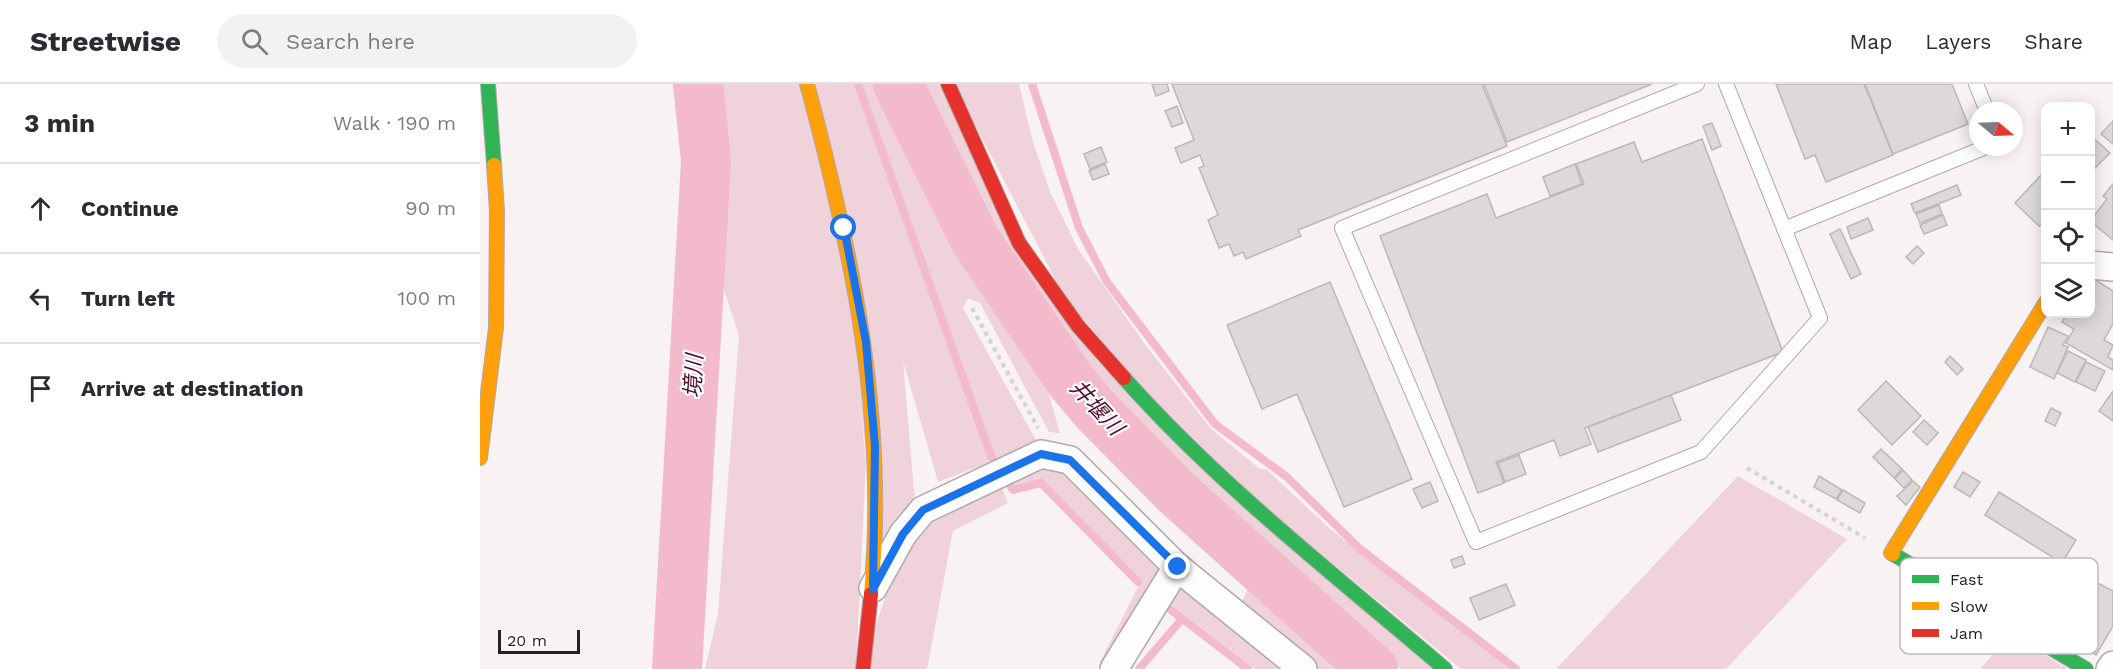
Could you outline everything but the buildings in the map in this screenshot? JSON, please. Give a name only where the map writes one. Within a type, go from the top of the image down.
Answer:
[{"type":"street","points":[[481,84],[490,115]]},
{"type":"street","points":[[480,458],[496,328],[497,211],[488,84]]},
{"type":"street","points":[[807,84],[844,228],[866,342],[875,446],[873,589],[863,669]]},
{"type":"street","points":[[948,84],[1019,243],[1078,326],[1170,430],[1223,480],[1445,669]]},
{"type":"street","points":[[2095,265],[2113,267]]},
{"type":"street","points":[[1900,559],[1891,554],[2041,310]]},
{"type":"street","points":[[873,589],[903,534],[923,510],[1041,454],[1053,455],[1070,460],[1178,567],[1303,669]]},
{"type":"street","points":[[1114,669],[1178,567]]},
{"type":"street","points":[[2061,654],[2086,669]]},
{"type":"street","points":[[2110,669],[2113,665]]},
{"type":"lane","points":[[1697,84],[1342,228],[1476,542],[1701,452],[1820,318],[1726,84]]},
{"type":"lane","points":[[1976,84],[1983,102]]},
{"type":"lane","points":[[1784,229],[1969,154]]},
{"type":"path","points":[[972,308],[1053,455]]},
{"type":"path","points":[[1748,468],[1891,554]]},
{"type":"shaded area","points":[[711,84],[799,84],[844,264],[866,461],[856,669],[705,669],[718,614],[739,335],[722,284],[720,236],[727,221]]},
{"type":"shaded area","points":[[816,84],[884,84],[910,139],[930,191],[980,282],[1045,381],[1060,433],[1049,432],[980,303],[968,298],[963,308],[1038,444],[938,482],[903,361],[915,503],[881,561]]},
{"type":"shaded area","points":[[912,84],[943,84],[1033,272],[1435,669],[1401,669],[1333,616],[1277,570],[1101,402],[1017,286],[971,204]]},
{"type":"shaded area","points":[[954,84],[1019,84],[1033,142],[1051,194],[1078,249],[1144,343],[1211,429],[1260,469],[1266,469],[1329,528],[1509,669],[1461,669],[1218,469],[1066,300]]},
{"type":"shaded area","points":[[1052,460],[1166,573],[1101,669],[1100,662],[1141,581],[1042,480],[1016,488],[1012,483],[1002,488],[1008,503],[953,531],[927,669],[870,669],[875,629],[894,567],[931,514]]},
{"type":"shaded area","points":[[1738,476],[1847,539],[1726,669],[1556,669]]},
{"type":"shaded area","points":[[1252,579],[1356,669],[1317,669],[1240,606]]},
{"type":"shaded area","points":[[1176,583],[1298,669],[1255,669],[1165,600]]},
{"type":"shaded area","points":[[1994,654],[2043,654],[2068,669],[1980,669]]},
{"type":"waterway","name":"境川","points":[[677,669],[706,161],[698,84]]},
{"type":"waterway","points":[[858,84],[991,456],[997,465]]},
{"type":"waterway","name":"井堰川","points":[[898,84],[974,238],[1070,380],[1096,411],[1178,494],[1373,669]]},
{"type":"waterway","points":[[1032,84],[1079,228],[1107,282],[1215,424],[1287,477],[1360,549],[1516,669]]},
{"type":"waterway","points":[[1009,484],[1013,490],[1041,483],[1138,582]]},
{"type":"waterway","points":[[1171,610],[1248,669]]},
{"type":"waterway","points":[[1139,669],[1182,619]]},
{"type":"traffic: fast","points":[[488,84],[494,165]]},
{"type":"traffic: fast","points":[[1124,378],[1161,418],[1239,493],[1445,669]]},
{"type":"traffic: fast","points":[[1893,554],[1900,558]]},
{"type":"traffic: fast","points":[[2061,654],[2086,669]]},
{"type":"traffic: slow","points":[[807,84],[852,273],[862,336],[870,400],[874,464],[875,529],[871,594]]},
{"type":"traffic: slow","points":[[480,458],[496,328],[497,211],[494,165]]},
{"type":"traffic: slow","points":[[1893,554],[1891,553],[2041,310]]},
{"type":"traffic: jam","points":[[948,84],[1019,243],[1078,326],[1124,378]]},
{"type":"traffic: jam","points":[[863,669],[871,594]]},
{"type":"route","points":[[844,228],[866,342],[875,446],[873,589],[903,534],[923,510],[1041,454],[1070,460],[1178,567]]}]
